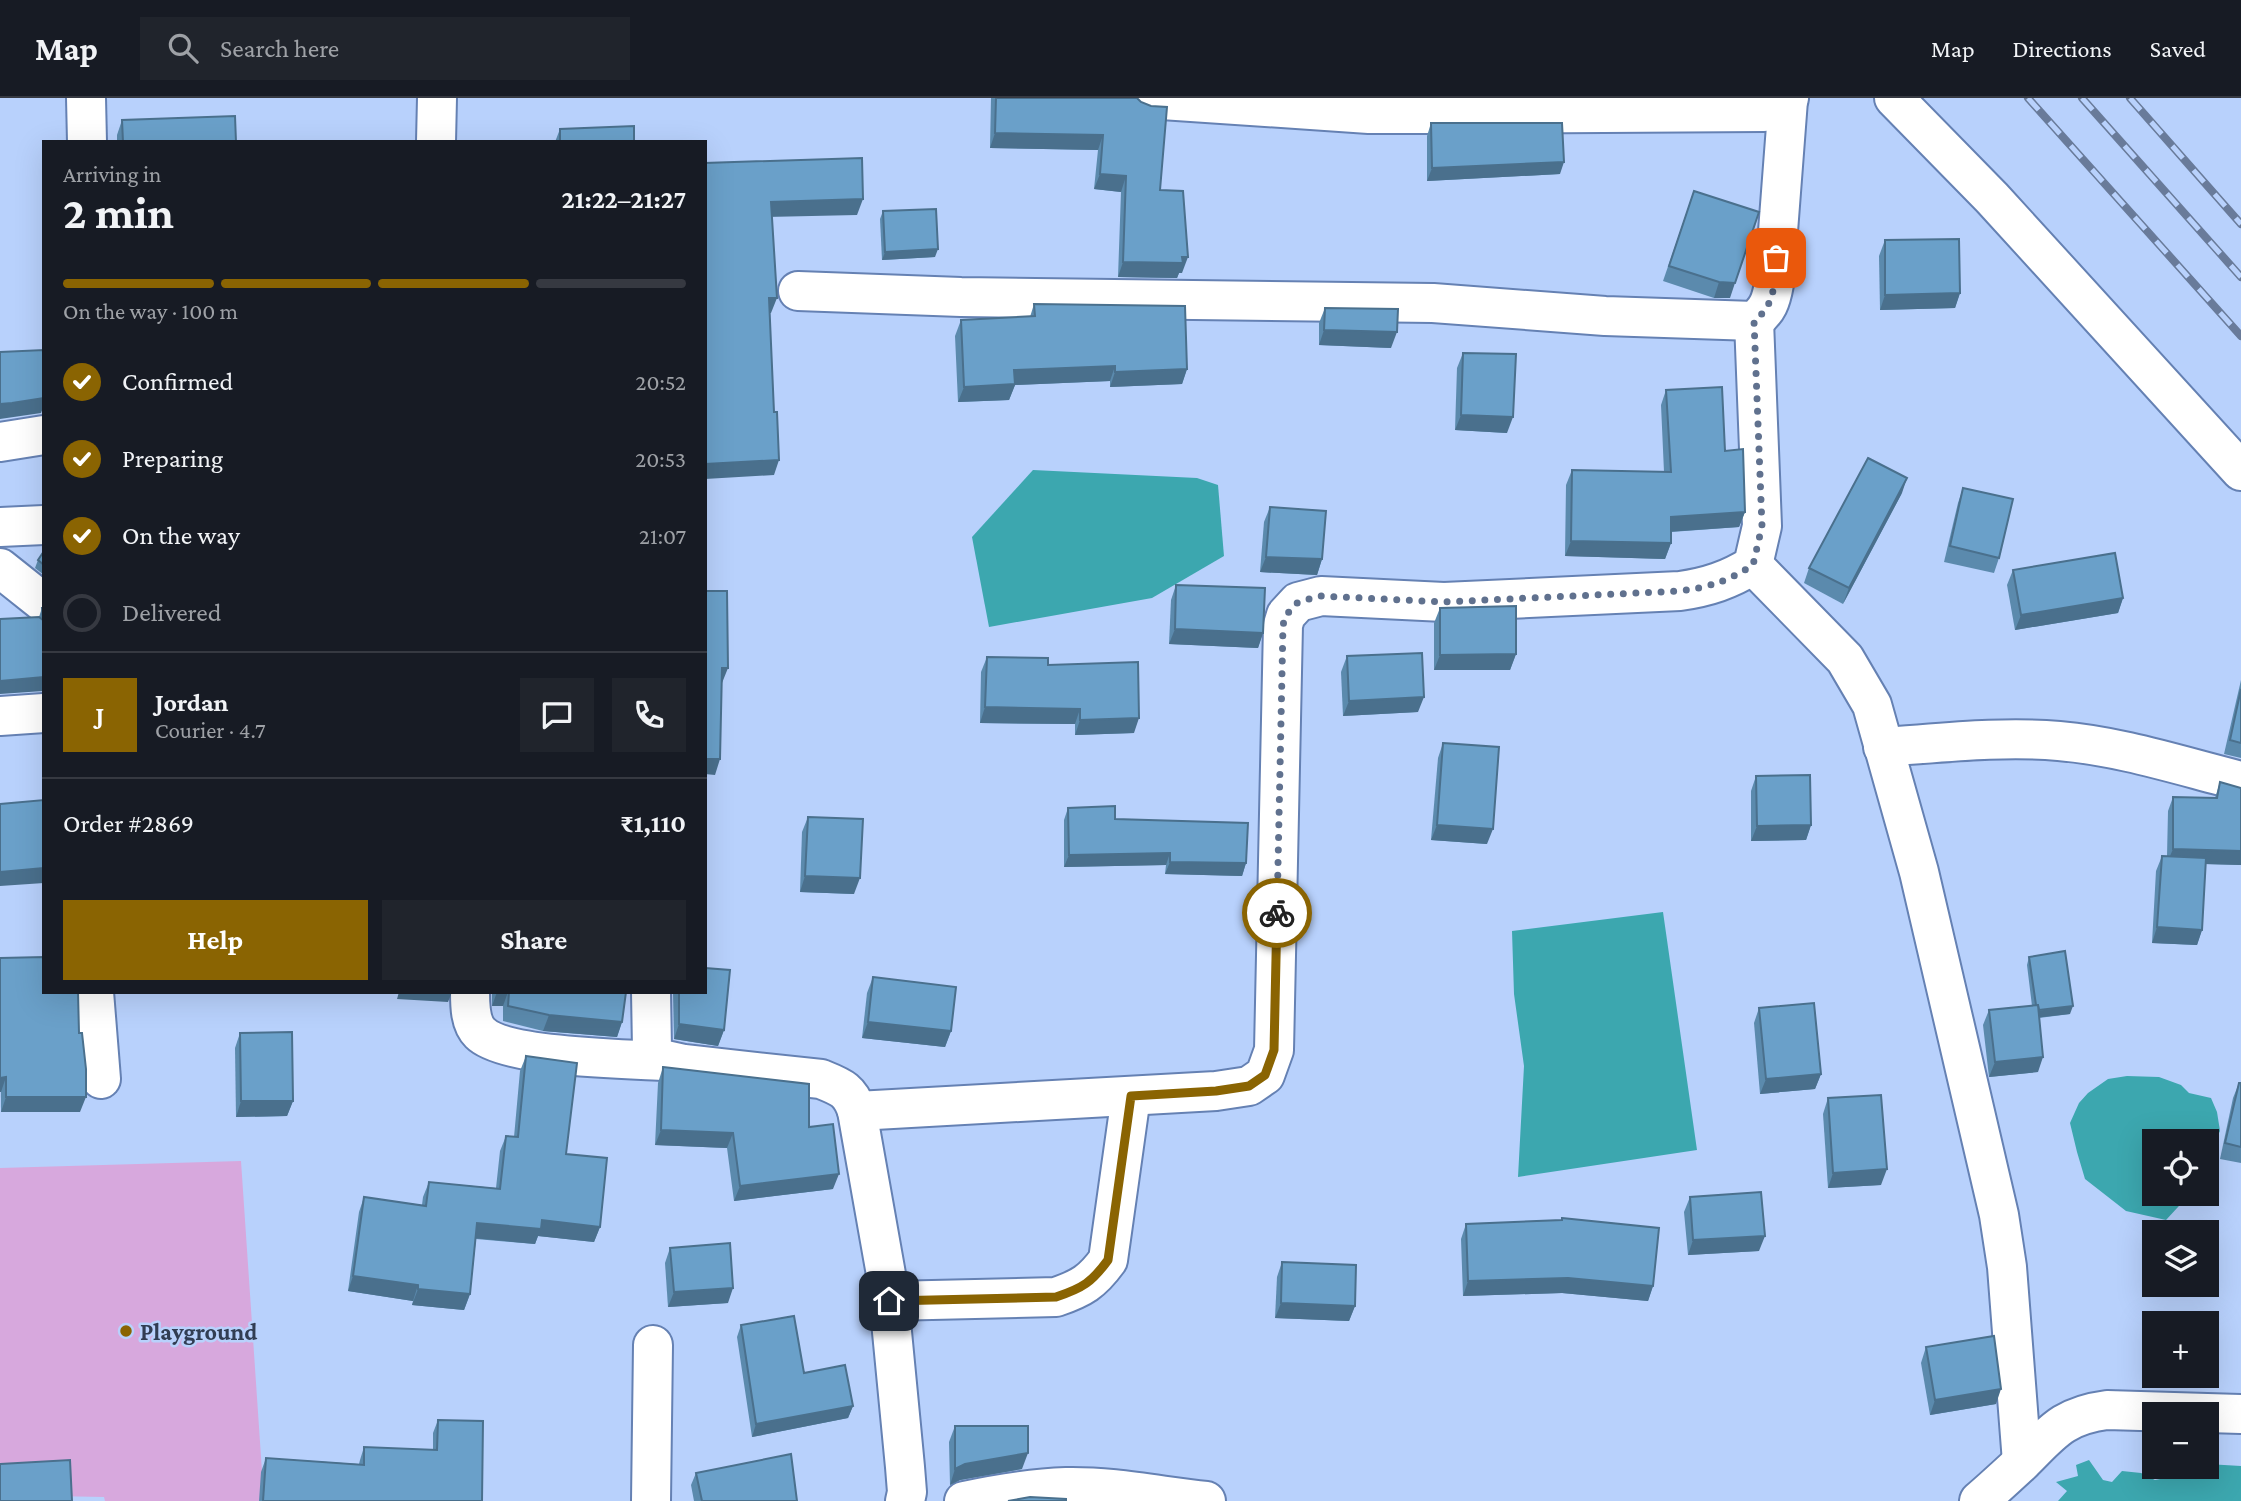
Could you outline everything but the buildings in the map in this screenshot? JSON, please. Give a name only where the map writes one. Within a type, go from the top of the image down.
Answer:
[{"type":"street","points":[[86,98],[87,140]]},
{"type":"street","points":[[436,140],[437,98]]},
{"type":"street","points":[[1894,98],[1992,198],[2241,471]]},
{"type":"street","points":[[1147,99],[1368,114],[1407,114],[1764,112],[1777,108],[1789,99]]},
{"type":"street","points":[[798,291],[975,297],[1433,303],[1605,316],[1754,321],[1771,303],[1774,284],[1789,99]]},
{"type":"street","points":[[857,1111],[1216,1091],[1249,1086],[1265,1075],[1274,1050],[1283,625],[1286,615],[1298,602],[1321,596],[1444,602],[1680,591],[1708,587],[1734,577],[1753,565],[1762,526],[1754,321]]},
{"type":"street","points":[[0,442],[42,435]]},
{"type":"street","points":[[0,527],[42,525]]},
{"type":"street","points":[[1753,565],[1845,659],[1872,705],[1919,873],[1999,1214],[2007,1266],[2022,1462]]},
{"type":"street","points":[[0,568],[42,601]]},
{"type":"street","points":[[0,716],[42,713]]},
{"type":"street","points":[[1883,747],[1989,739],[2060,741],[2099,746],[2241,781]]},
{"type":"street","points":[[94,994],[101,1079]]},
{"type":"street","points":[[470,994],[475,1027],[483,1036],[503,1045],[586,1057],[666,1061],[821,1079],[842,1088],[852,1098],[857,1111],[879,1230],[889,1301],[905,1467],[905,1501]]},
{"type":"street","points":[[651,994],[652,1049],[657,1058],[666,1061]]},
{"type":"street","points":[[889,1301],[1056,1297],[1079,1289],[1094,1278],[1108,1260],[1131,1096]]},
{"type":"street","points":[[651,1501],[653,1345]]},
{"type":"street","points":[[1979,1501],[2062,1424],[2087,1413],[2135,1410],[2241,1414]]},
{"type":"street","points":[[964,1501],[1004,1493],[1066,1487],[1199,1501]]},
{"type":"shaded area","points":[[1033,470],[1197,478],[1218,485],[1224,556],[1152,598],[989,627],[972,537]]},
{"type":"shaded area","points":[[1663,912],[1697,1150],[1518,1177],[1524,1066],[1514,994],[1512,931]]},
{"type":"shaded area","points":[[2127,1076],[2159,1077],[2181,1085],[2189,1093],[2211,1098],[2217,1112],[2220,1131],[2219,1133],[2219,1129],[2142,1129],[2142,1206],[2179,1206],[2166,1220],[2126,1211],[2085,1179],[2070,1123],[2079,1103],[2108,1079]]},
{"type":"shaded area","name":"Playground","points":[[241,1161],[264,1501],[105,1501],[104,1497],[0,1495],[0,1168]]},
{"type":"shaded area","points":[[2089,1460],[2103,1480],[2112,1482],[2122,1471],[2141,1473],[2142,1479],[2219,1479],[2219,1465],[2241,1466],[2241,1501],[2058,1501],[2067,1491],[2056,1482],[2078,1476],[2076,1465]]},
{"type":"railway","points":[[2028,98],[2241,336]]},
{"type":"railway","points":[[2082,98],[2241,277]]},
{"type":"railway","points":[[2130,98],[2241,224]]},
{"type":"way so far","points":[[1277,913],[1283,625],[1286,615],[1298,602],[1321,596],[1444,602],[1680,591],[1708,587],[1734,577],[1753,565],[1762,526],[1754,321],[1771,303],[1776,258]]},
{"type":"place","name":"Playground","points":[[126,1331]]},
{"type":"route","points":[[889,1301],[1056,1297],[1079,1289],[1094,1278],[1108,1260],[1131,1096],[1216,1091],[1249,1086],[1265,1075],[1274,1050],[1277,913]]}]
